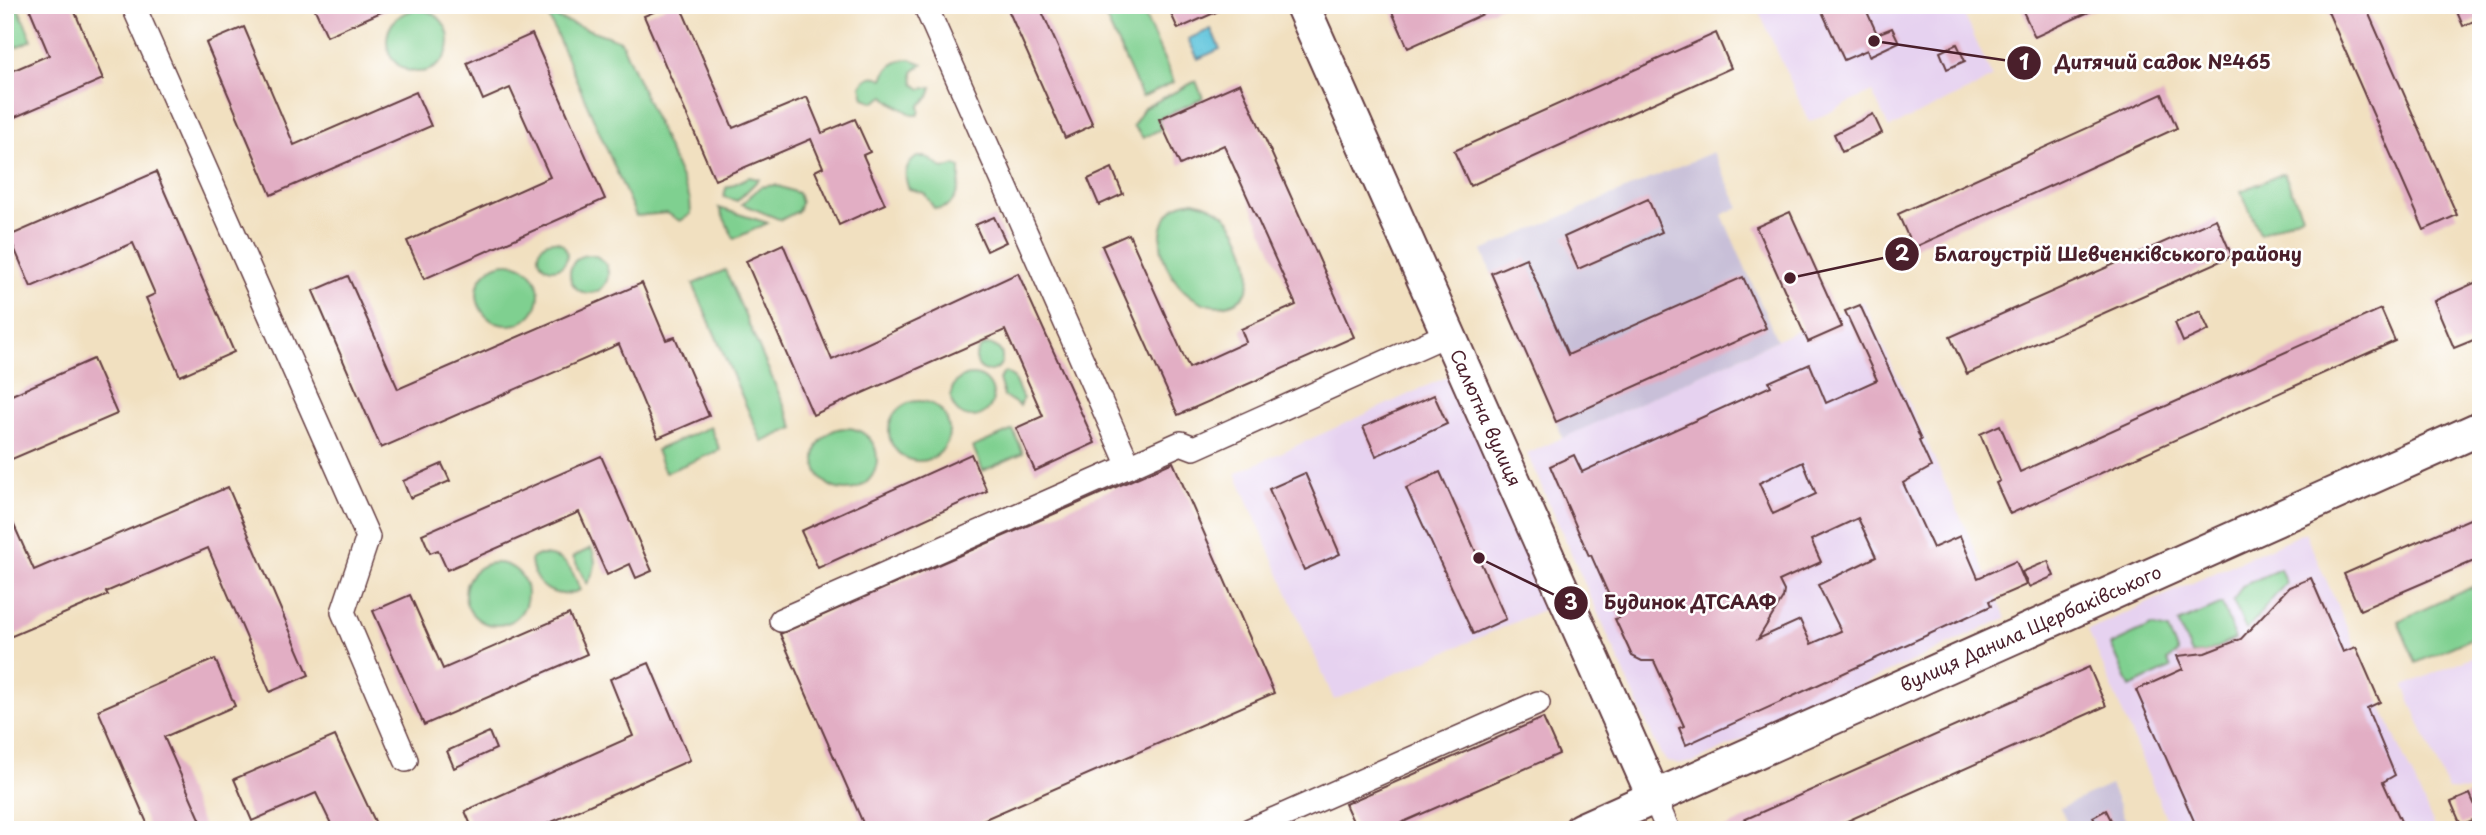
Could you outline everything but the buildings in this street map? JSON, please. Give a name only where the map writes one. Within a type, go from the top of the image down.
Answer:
[{"type":"main road","name":"Салютна вулиця","points":[[1302,5],[1654,797]]},
{"type":"main road","name":"вулиця Данила Щербаківського","points":[[1581,830],[2481,428]]},
{"type":"street","points":[[133,5],[368,537],[343,612],[406,760]]},
{"type":"street","points":[[925,5],[1129,466]]},
{"type":"street","points":[[780,620],[1181,443],[1194,448],[1448,334]]},
{"type":"street","points":[[1250,830],[1538,703]]},
{"type":"street","name":"Салютна вулиця","points":[[1654,797],[1668,830]]},
{"type":"shaded area","points":[[1756,5],[1960,5],[1992,77],[1889,128],[1872,92],[1809,122]]},
{"type":"shaded area","points":[[1713,152],[1739,207],[1722,215],[1777,340],[1563,438],[1482,251]]},
{"type":"shaded area","points":[[1863,301],[2006,618],[1694,762],[1667,762],[1659,751],[1527,454]]},
{"type":"shaded area","points":[[1453,374],[1554,605],[1334,700],[1236,473]]},
{"type":"shaded area","points":[[2305,532],[2436,830],[2171,830],[2088,630]]},
{"type":"shaded area","points":[[2481,653],[2481,808],[2473,791],[2448,790],[2404,686]]},
{"type":"shaded area","points":[[2110,785],[2130,830],[2070,830],[2060,808]]},
{"type":"green space","points":[[5,5],[17,5],[32,40],[5,52]]},
{"type":"green space","points":[[1100,5],[1140,5],[1174,82],[1142,97]]},
{"type":"green space","points":[[418,10],[430,12],[440,19],[447,29],[447,53],[440,63],[430,70],[418,72],[406,70],[396,63],[389,53],[387,41],[389,29],[396,19],[406,12]]},
{"type":"green space","points":[[548,15],[621,41],[690,199],[691,214],[680,221],[667,213],[636,216]]},
{"type":"green space","points":[[910,59],[923,64],[913,72],[914,84],[921,89],[932,87],[929,97],[919,106],[918,115],[912,115],[885,96],[875,102],[864,98],[861,86],[865,80],[870,77],[883,79],[893,64]]},
{"type":"green space","points":[[1196,81],[1203,98],[1158,119],[1161,129],[1143,138],[1133,126],[1144,108]]},
{"type":"green space","points":[[917,157],[926,157],[944,169],[956,165],[960,168],[956,196],[947,206],[934,208],[924,193],[909,189],[906,171]]},
{"type":"green space","points":[[2284,173],[2302,215],[2260,234],[2241,191]]},
{"type":"green space","points":[[749,177],[759,179],[737,201],[724,197],[726,188]]},
{"type":"green space","points":[[775,185],[798,193],[801,203],[798,211],[781,220],[742,204],[760,187]]},
{"type":"green space","points":[[1194,201],[1223,214],[1236,229],[1246,251],[1250,275],[1248,286],[1243,296],[1235,302],[1217,306],[1200,301],[1185,291],[1172,276],[1164,258],[1161,240],[1164,223],[1176,206]]},
{"type":"green space","points":[[719,208],[768,223],[734,239]]},
{"type":"green space","points":[[553,241],[563,245],[567,255],[563,265],[553,269],[543,265],[539,255],[543,245]]},
{"type":"green space","points":[[589,255],[602,261],[608,274],[602,287],[589,293],[576,287],[570,274],[576,261]]},
{"type":"green space","points":[[502,263],[514,263],[530,272],[537,282],[537,306],[530,316],[514,325],[502,325],[491,320],[482,311],[477,300],[477,288],[482,277],[491,268]]},
{"type":"green space","points":[[725,270],[794,428],[762,442],[693,284]]},
{"type":"green space","points":[[989,345],[998,349],[1002,358],[998,367],[989,371],[980,367],[976,358],[980,349]]},
{"type":"green space","points":[[1005,372],[1013,377],[1023,399],[1020,406],[1004,396],[999,379]]},
{"type":"green space","points":[[972,375],[987,381],[993,396],[987,411],[972,417],[957,411],[951,396],[957,381]]},
{"type":"green space","points":[[919,401],[940,410],[949,431],[940,452],[919,461],[898,452],[889,431],[898,410]]},
{"type":"green space","points":[[710,427],[720,450],[665,473],[656,450]]},
{"type":"green space","points":[[840,428],[852,428],[868,437],[875,447],[875,471],[868,481],[852,490],[840,490],[829,485],[820,476],[815,465],[815,453],[820,442],[829,433]]},
{"type":"green space","points":[[1013,430],[1023,453],[983,471],[973,447]]},
{"type":"green space","points":[[591,548],[595,566],[587,584],[573,557]]},
{"type":"green space","points":[[539,555],[555,557],[566,564],[580,590],[562,594],[541,584],[531,559]]},
{"type":"green space","points":[[490,563],[502,563],[518,572],[525,582],[525,606],[518,616],[502,625],[490,625],[479,620],[470,611],[465,600],[465,588],[470,577],[479,568]]},
{"type":"green space","points":[[2280,569],[2286,583],[2246,630],[2233,601],[2242,586]]},
{"type":"green space","points":[[2476,585],[2481,596],[2481,634],[2416,663],[2398,621]]},
{"type":"green space","points":[[2222,604],[2235,639],[2205,653],[2192,654],[2178,623]]},
{"type":"green space","points":[[2151,626],[2168,630],[2178,653],[2167,660],[2171,668],[2130,687],[2111,645]]},
{"type":"water","points":[[1211,29],[1220,49],[1198,59],[1188,39]]},
{"type":"place","name":"Дитячий садок №465","points":[[1874,41]]},
{"type":"place","name":"Благоустрій Шевченківського району","points":[[1790,278]]},
{"type":"place","name":"Будинок ДТСААФ","points":[[1479,558]]}]
